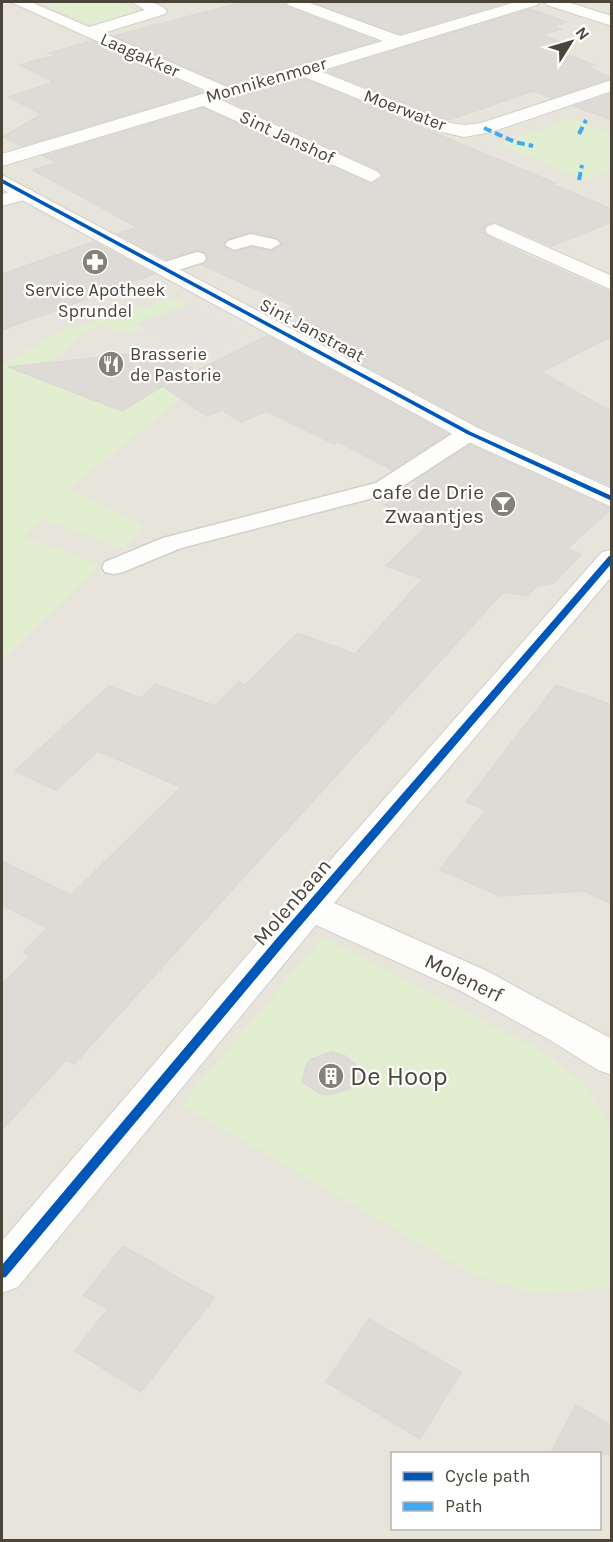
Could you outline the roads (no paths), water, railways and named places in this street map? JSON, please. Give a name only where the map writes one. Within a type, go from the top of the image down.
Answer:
[{"type":"street","name":"Laagakker","points":[[19,2],[225,93]]},
{"type":"street","name":"Laagakker","points":[[89,32],[159,11],[140,2]]},
{"type":"street","points":[[294,2],[399,41]]},
{"type":"street","name":"Monnikenmoer","points":[[2,160],[531,2]]},
{"type":"street","points":[[553,2],[612,21]]},
{"type":"street","name":"Moerwater","points":[[303,70],[445,127],[464,131],[484,128],[612,85]]},
{"type":"street","name":"Sint Janshof","points":[[203,99],[371,176]]},
{"type":"street","name":"Sint Janstraat","points":[[2,181],[469,433],[556,476],[612,499]]},
{"type":"street","points":[[2,200],[25,195]]},
{"type":"street","points":[[495,230],[612,284]]},
{"type":"street","name":"Molenbaan","points":[[2,1273],[311,908],[612,558]]},
{"type":"street","name":"Molenerf","points":[[311,908],[474,981],[564,1029],[612,1059]]},
{"type":"lane","points":[[234,245],[251,239],[271,244]]},
{"type":"lane","points":[[162,269],[197,258]]},
{"type":"lane","points":[[114,567],[172,543],[384,488],[469,433]]},
{"type":"place","name":"Service Apotheek Sprundel","points":[[95,262]]},
{"type":"place","name":"Brasserie de Pastorie","points":[[111,364]]},
{"type":"place","name":"cafe de Drie Zwaantjes","points":[[503,504]]},
{"type":"place","name":"De Hoop","points":[[331,1076]]}]
